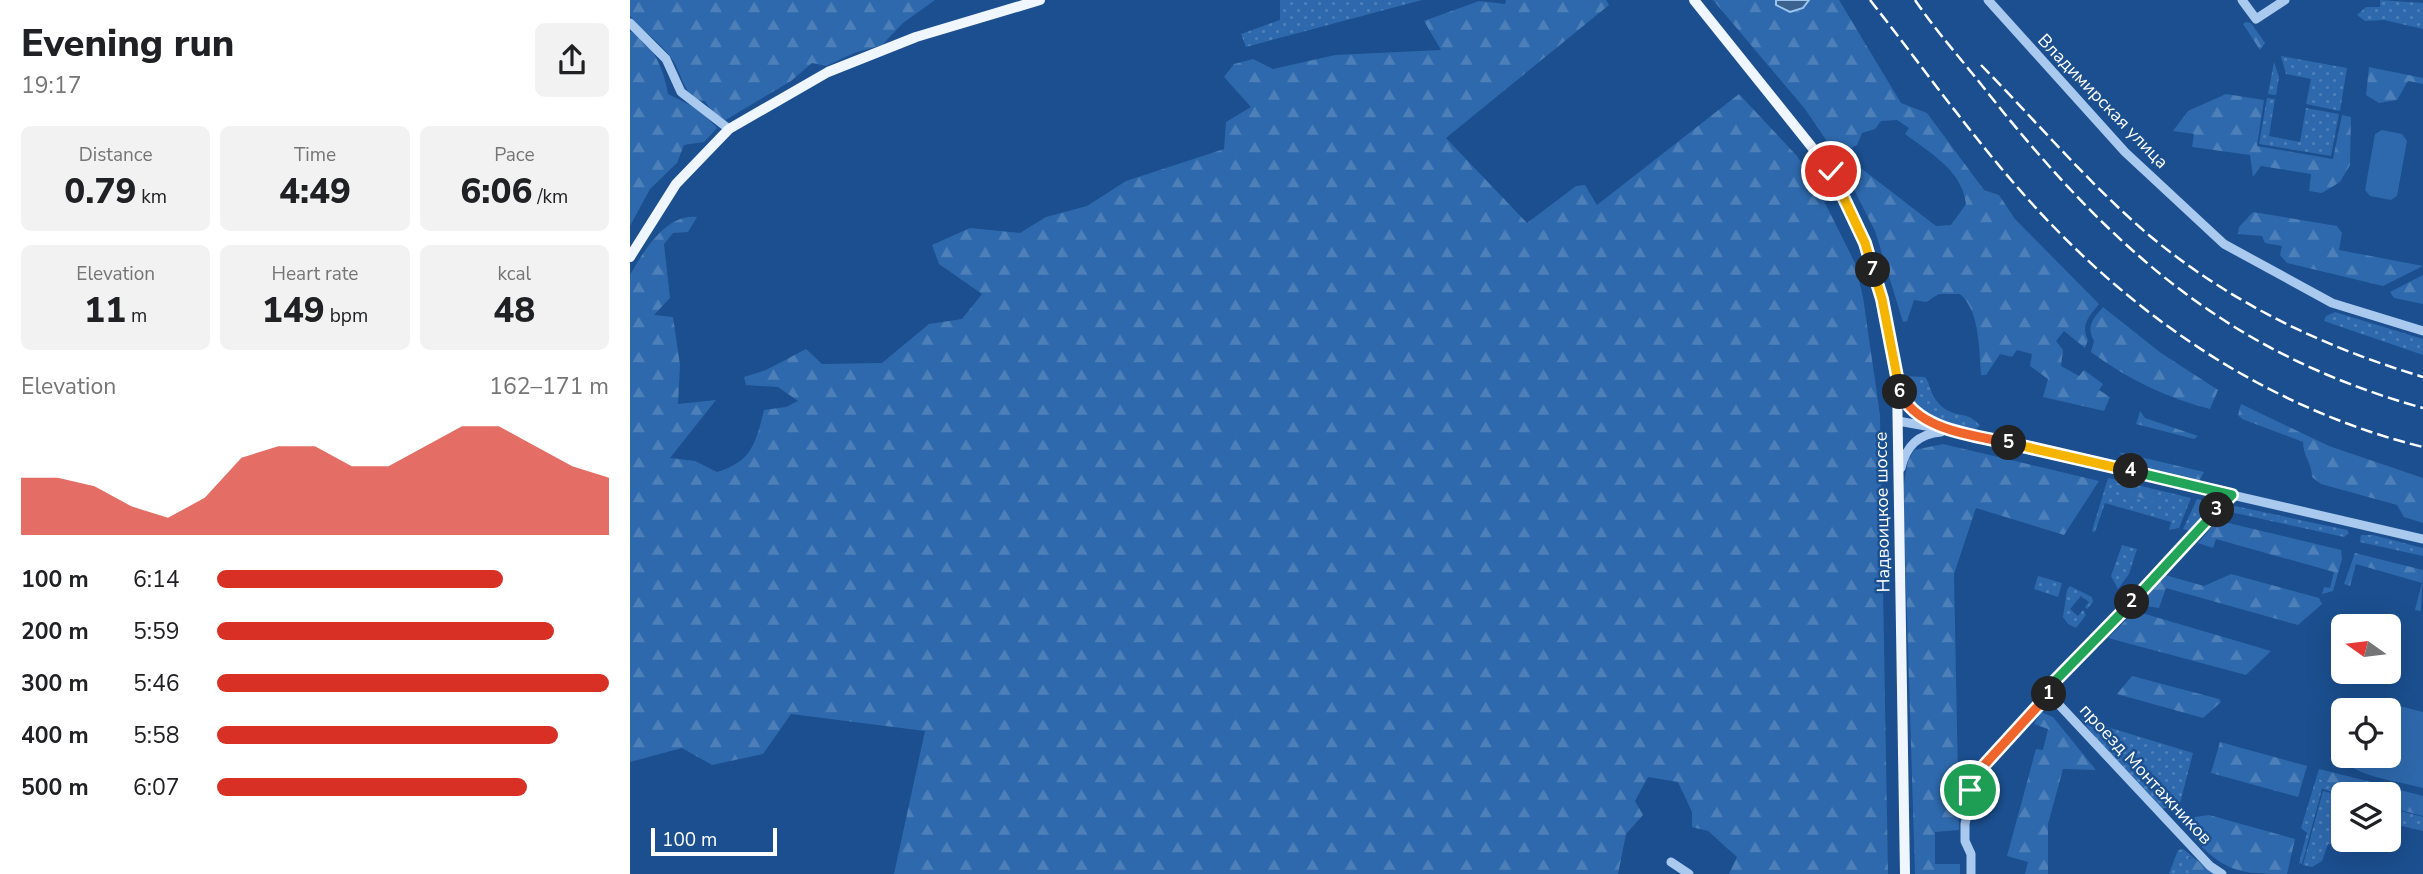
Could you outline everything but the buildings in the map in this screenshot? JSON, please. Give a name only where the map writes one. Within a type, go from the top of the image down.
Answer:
[{"type":"main road","points":[[630,257],[676,184],[729,129],[828,72],[916,37],[1040,0]]},
{"type":"main road","name":"Надвоицкое шоссе","points":[[1694,0],[1831,171],[1865,243],[1882,299],[1897,384],[1905,874]]},
{"type":"street","name":"Владимирская улица","points":[[1988,0],[2125,152],[2224,244],[2332,303],[2423,331]]},
{"type":"street","points":[[2242,0],[2256,19],[2285,0]]},
{"type":"street","points":[[630,23],[666,58],[681,92],[729,129]]},
{"type":"street","points":[[1897,384],[1903,399],[1915,412],[1954,431]]},
{"type":"street","points":[[1898,421],[1954,431],[2423,539]]},
{"type":"street","points":[[1899,484],[1903,458],[1916,439],[1934,432],[1954,431]]},
{"type":"street","points":[[1971,874],[1971,854],[1965,841],[1965,824],[1976,774],[2049,694],[2050,686],[2232,495]]},
{"type":"street","name":"проезд Монтажников","points":[[2049,694],[2210,866],[2222,874]]},
{"type":"street","points":[[1671,862],[1689,874]]},
{"type":"green space","points":[[630,0],[935,0],[903,23],[882,45],[854,53],[826,66],[812,63],[791,81],[724,121],[712,112],[705,101],[696,101],[685,87],[669,56],[630,16]]},
{"type":"green space","points":[[1280,0],[1422,0],[1246,47],[1241,34],[1280,20]]},
{"type":"green space","points":[[1506,0],[1606,0],[1609,5],[1446,138],[1527,223],[1576,186],[1585,185],[1597,205],[1739,94],[1797,156],[1814,181],[1855,263],[1863,297],[1880,415],[1888,874],[1729,874],[1737,857],[1708,831],[1692,827],[1692,812],[1678,782],[1648,777],[1635,801],[1643,815],[1626,834],[1618,874],[894,874],[925,731],[791,714],[763,754],[712,765],[682,748],[630,762],[630,275],[649,245],[666,228],[686,217],[697,217],[688,232],[673,233],[664,244],[670,298],[654,315],[673,317],[680,365],[678,404],[716,400],[670,458],[695,461],[717,472],[738,463],[751,449],[764,410],[786,407],[798,401],[778,387],[746,385],[744,377],[766,370],[806,349],[822,364],[882,363],[929,324],[962,319],[982,294],[939,264],[932,245],[970,228],[1020,233],[1046,217],[1087,206],[1126,181],[1224,149],[1226,122],[1251,107],[1224,77],[1234,64],[1253,59],[1273,69],[1335,55],[1441,50],[1424,21],[1479,1],[1505,4]]},
{"type":"green space","points":[[1713,0],[1839,0],[1901,103],[1927,113],[1984,190],[1999,195],[2015,219],[2099,304],[2089,316],[2086,325],[2088,340],[2085,348],[2064,331],[2056,341],[2063,350],[2061,366],[2079,376],[2084,370],[2103,384],[2099,390],[2110,397],[2104,411],[2043,397],[2048,379],[2030,366],[2032,354],[2017,350],[2012,357],[2000,354],[1986,375],[1981,375],[1975,321],[1967,301],[1960,294],[1939,294],[1926,302],[1914,300],[1907,321],[1903,322],[1875,231],[1843,168],[1853,162],[1936,226],[1951,225],[1966,204],[1958,181],[1943,163],[1905,134],[1909,128],[1897,120],[1881,121],[1875,129],[1862,133],[1857,145],[1837,156],[1805,109]]},
{"type":"green space","points":[[2380,0],[2423,3],[2423,29],[2384,20],[2365,21],[2357,15],[2366,7],[2380,7]]},
{"type":"green space","points":[[2251,23],[2265,43],[2260,50],[2243,24]]},
{"type":"green space","points":[[630,31],[651,49],[664,76],[668,94],[700,110],[717,128],[704,142],[684,145],[677,163],[650,189],[630,226]]},
{"type":"green space","points":[[2281,56],[2347,68],[2340,111],[2306,104],[2311,79],[2286,74]]},
{"type":"green space","points":[[2274,62],[2279,77],[2276,95],[2268,94]]},
{"type":"green space","points":[[2369,67],[2423,78],[2423,84],[2408,81],[2397,100],[2379,103],[2366,95]]},
{"type":"green space","points":[[2226,94],[2264,100],[2257,146],[2333,159],[2342,115],[2351,117],[2350,165],[2340,182],[2322,193],[2309,191],[2311,174],[2261,166],[2253,177],[2250,155],[2192,147],[2194,134],[2173,131],[2188,111]]},
{"type":"green space","points":[[2267,98],[2275,99],[2269,136],[2300,142],[2306,108],[2339,114],[2331,156],[2259,144]]},
{"type":"green space","points":[[2382,130],[2402,134],[2407,141],[2397,196],[2391,200],[2370,196],[2365,190],[2375,134]]},
{"type":"green space","points":[[2253,212],[2337,226],[2342,233],[2339,250],[2423,266],[2383,286],[2287,263],[2280,255],[2282,246],[2265,243],[2262,236],[2238,234],[2239,227]]},
{"type":"green space","points":[[2423,275],[2423,304],[2394,298],[2390,292]]},
{"type":"green space","points":[[2103,307],[2161,353],[2218,390],[2210,409],[2148,386],[2091,352],[2094,341],[2091,327]]},
{"type":"green space","points":[[2335,312],[2423,339],[2423,355],[2324,321],[2326,316]]},
{"type":"green space","points":[[1903,376],[1925,377],[1940,405],[1972,419],[1980,426],[1975,429],[1926,414],[1906,398],[1901,388]]},
{"type":"green space","points":[[2241,404],[2329,446],[2423,478],[2423,523],[2404,517],[2397,505],[2321,484],[2312,477],[2303,442],[2242,419],[2238,415]]},
{"type":"green space","points":[[2140,411],[2145,418],[2198,436],[2194,439],[2136,424]]},
{"type":"green space","points":[[1943,444],[2099,481],[2064,535],[1976,508],[1954,574],[1959,830],[1935,832],[1935,864],[1960,864],[1960,874],[1915,874],[1903,488],[1908,461],[1914,450]]},
{"type":"green space","points":[[2119,452],[2204,472],[2199,481],[2130,464]]},
{"type":"green space","points":[[2108,478],[2191,498],[2179,528],[2169,530],[2171,522],[2105,503],[2095,532],[2092,531]]},
{"type":"green space","points":[[2119,482],[2128,484],[2132,492],[2139,487],[2149,490],[2158,500],[2157,503],[2120,491],[2113,493],[2112,488]]},
{"type":"green space","points":[[2197,499],[2212,503],[2211,509],[2190,531],[2183,529]]},
{"type":"green space","points":[[2235,506],[2347,530],[2349,533],[2344,537],[2226,511]]},
{"type":"green space","points":[[2216,522],[2341,550],[2342,559],[2333,591],[2322,594],[2324,587],[2330,588],[2334,572],[2216,539],[2213,548],[2198,543]]},
{"type":"green space","points":[[2361,535],[2373,535],[2423,548],[2423,556],[2360,542]]},
{"type":"green space","points":[[2122,545],[2137,549],[2129,574],[2118,589],[2111,576]]},
{"type":"green space","points":[[2355,553],[2423,570],[2421,611],[2415,610],[2422,583],[2356,564],[2350,586],[2344,584]]},
{"type":"green space","points":[[2231,574],[2319,598],[2322,604],[2298,625],[2166,588],[2159,608],[2139,605],[2165,575],[2204,586]]},
{"type":"green space","points":[[2038,576],[2062,583],[2058,597],[2034,589]]},
{"type":"green space","points":[[2070,586],[2092,597],[2093,602],[2087,609],[2085,607],[2089,602],[2081,596],[2070,609],[2078,616],[2083,610],[2086,615],[2076,628],[2068,624],[2063,617]]},
{"type":"green space","points":[[2135,611],[2271,651],[2246,675],[2108,638]]},
{"type":"green space","points":[[2132,676],[2219,699],[2221,702],[2203,718],[2117,694]]},
{"type":"green space","points":[[2401,706],[2423,712],[2423,788],[2355,769],[2401,768]]},
{"type":"green space","points":[[2041,712],[2053,717],[2096,770],[2063,769],[2048,824],[2048,874],[2025,874],[2028,862],[2007,856],[2036,749],[2043,750],[2048,729],[2034,724]]},
{"type":"green space","points":[[2081,719],[2193,753],[2180,803],[2162,809],[2102,746]]},
{"type":"green space","points":[[2220,742],[2307,766],[2298,797],[2211,773]]},
{"type":"green space","points":[[2319,769],[2318,778],[2331,784],[2331,792],[2322,789],[2302,864],[2299,863],[2307,833],[2301,828]]},
{"type":"green space","points":[[2319,769],[2371,782],[2331,782],[2331,784],[2318,778]]},
{"type":"green space","points":[[2401,790],[2423,796],[2423,816],[2401,810]]},
{"type":"green space","points":[[2323,791],[2331,793],[2331,844],[2328,844],[2322,861],[2312,867],[2303,865]]},
{"type":"green space","points":[[2401,811],[2423,817],[2423,831],[2401,826]]},
{"type":"green space","points":[[2209,815],[2295,839],[2287,874],[2242,871],[2214,858],[2195,839],[2190,827],[2195,817]]},
{"type":"green space","points":[[2183,849],[2193,857],[2188,858],[2189,874],[2169,874],[2178,850]]},
{"type":"green space","points":[[2193,857],[2214,874],[2189,874],[2185,860]]},
{"type":"shaded area","points":[[1776,0],[1809,0],[1803,8],[1790,12],[1776,5]]},
{"type":"railway","points":[[1870,0],[2026,197],[2089,262],[2131,298],[2221,362],[2269,389],[2370,432],[2423,447]]},
{"type":"railway","points":[[1915,0],[2030,145],[2125,244],[2176,286],[2230,324],[2288,357],[2352,385],[2423,408]]},
{"type":"railway","points":[[1981,65],[2106,195],[2150,236],[2181,260],[2246,302],[2314,337],[2423,377]]},
{"type":"route","points":[[1831,171],[1865,243],[1882,299],[1897,384],[1903,399],[1915,412],[1954,431],[2232,495],[2050,686],[2049,694],[1976,774],[1970,790]]}]
